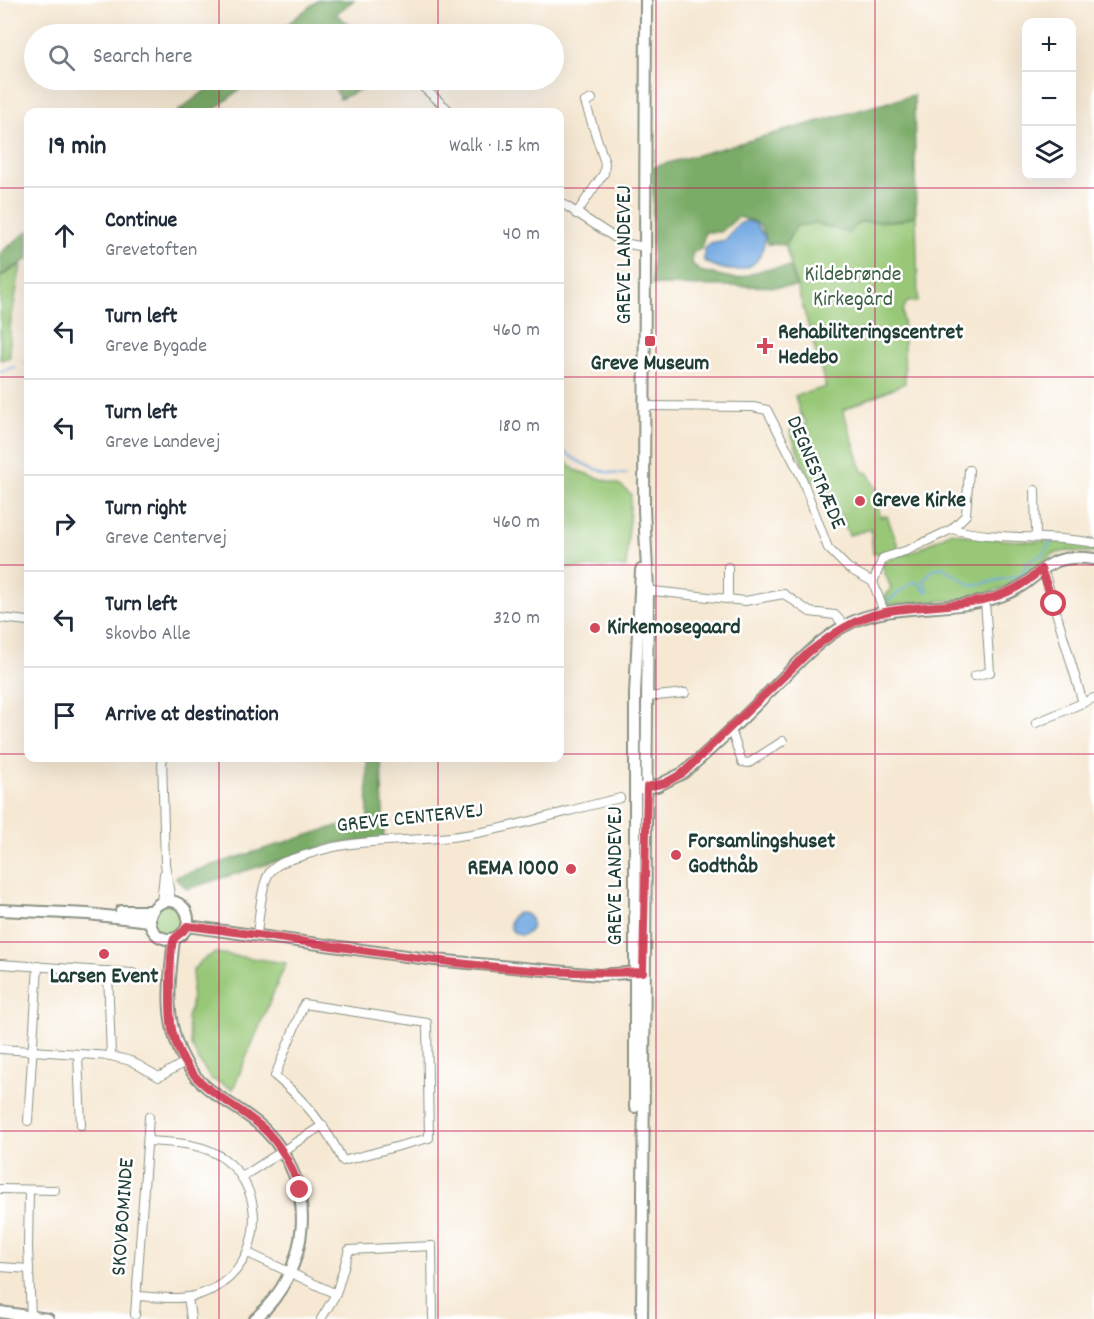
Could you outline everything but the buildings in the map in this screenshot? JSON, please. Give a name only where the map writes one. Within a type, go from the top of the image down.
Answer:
[{"type":"street","name":"GREVE LANDEVEJ","points":[[639,978],[647,787],[644,590],[646,0]]},
{"type":"street","points":[[426,90],[446,108]]},
{"type":"street","points":[[576,214],[604,172],[605,163],[585,102],[592,99]]},
{"type":"street","points":[[564,205],[623,243],[645,247]]},
{"type":"street","name":"DEGNESTRÆDE","points":[[644,406],[753,407],[767,410],[801,476],[828,548],[848,568],[873,582]]},
{"type":"street","points":[[884,612],[873,582],[880,564],[889,555],[908,550],[952,529],[966,514],[969,470]]},
{"type":"street","points":[[1035,490],[1036,536]]},
{"type":"street","points":[[952,529],[997,537],[1036,536],[1094,543]]},
{"type":"street","points":[[635,789],[657,786],[678,777],[731,730],[809,652],[845,626],[884,612],[985,601],[1022,587],[1052,562],[1073,556],[1094,559]]},
{"type":"street","points":[[728,567],[729,598]]},
{"type":"street","points":[[1041,569],[1048,582],[1083,703]]},
{"type":"street","name":"GREVE LANDEVEJ","points":[[642,1319],[635,789],[644,590]]},
{"type":"street","points":[[644,590],[745,601],[784,594],[810,612],[835,615],[845,626]]},
{"type":"street","points":[[974,676],[990,672],[985,601]]},
{"type":"street","points":[[0,618],[24,621]]},
{"type":"street","points":[[647,697],[685,693]]},
{"type":"street","points":[[1036,723],[1094,698]]},
{"type":"street","points":[[731,730],[742,762],[749,763],[783,741]]},
{"type":"street","points":[[162,762],[165,864],[154,932],[169,939]]},
{"type":"street","name":"GREVE CENTERVEJ","points":[[256,934],[266,881],[269,872],[279,864],[327,849],[357,843],[451,837],[493,830],[620,798]]},
{"type":"street","points":[[0,910],[88,914],[182,906],[187,922]]},
{"type":"street","points":[[187,922],[242,933],[435,960],[639,978]]},
{"type":"street","points":[[187,922],[169,939],[171,1022],[185,1062],[208,1090],[253,1119],[283,1151],[296,1180],[303,1211],[301,1243],[292,1273],[281,1291],[255,1319]]},
{"type":"street","points":[[0,964],[133,973]]},
{"type":"street","points":[[28,1121],[38,966]]},
{"type":"street","points":[[108,971],[111,1056]]},
{"type":"street","points":[[304,1004],[427,1023],[429,1138],[342,1161],[324,1125],[309,1106],[275,1076],[304,1004]]},
{"type":"street","points":[[0,1049],[111,1056],[131,1061],[159,1077],[185,1062]]},
{"type":"street","points":[[78,1055],[81,1125]]},
{"type":"street","name":"SKOVBOMINDE","points":[[135,1315],[149,1117]]},
{"type":"street","points":[[242,1177],[324,1125]]},
{"type":"street","name":"SKOVBOMINDE","points":[[137,1296],[188,1297],[207,1292],[224,1283],[233,1274],[248,1253],[253,1238],[254,1207],[242,1177],[228,1162],[211,1151],[185,1144],[148,1141]]},
{"type":"street","points":[[0,1189],[55,1190]]},
{"type":"street","points":[[29,1190],[31,1316]]},
{"type":"street","points":[[321,1319],[336,1294],[349,1250],[432,1246],[433,1319]]},
{"type":"street","points":[[248,1253],[336,1294]]},
{"type":"street","points":[[0,1267],[29,1269]]},
{"type":"street","points":[[188,1297],[191,1319]]},
{"type":"street","points":[[0,1312],[48,1319]]},
{"type":"green space","points":[[318,0],[354,0],[336,14],[348,24],[288,24]]},
{"type":"green space","points":[[206,90],[239,90],[216,108],[182,108]]},
{"type":"green space","points":[[336,90],[359,90],[340,99]]},
{"type":"green space","points":[[914,95],[916,215],[899,221],[860,222],[848,233],[815,223],[796,226],[785,245],[767,244],[759,224],[738,217],[721,232],[705,232],[701,249],[692,253],[692,263],[699,271],[737,279],[765,269],[791,267],[796,287],[652,285],[653,167]]},
{"type":"green space","name":"Kildebrønde Kirkegård","points":[[916,215],[918,301],[907,302],[903,310],[905,383],[843,410],[863,473],[867,472],[877,490],[873,492],[881,517],[887,516],[899,550],[873,554],[871,529],[849,535],[823,476],[810,482],[790,431],[807,424],[800,413],[795,396],[826,387],[785,245],[796,226],[815,223],[848,232],[859,222],[899,221]]},
{"type":"green space","points":[[24,234],[24,261],[0,276],[0,253]]},
{"type":"green space","points":[[21,265],[10,327],[10,357],[0,360],[0,277]]},
{"type":"green space","points":[[564,460],[575,470],[620,485],[631,494],[626,567],[564,568]]},
{"type":"green space","points":[[952,532],[1005,540],[1094,545],[1094,553],[1067,551],[1053,554],[1015,584],[967,599],[888,605],[885,597],[891,588],[882,566],[885,560],[913,552]]},
{"type":"green space","points":[[367,762],[381,762],[384,839],[332,844],[187,889],[175,877],[337,826],[368,822]]},
{"type":"green space","points":[[168,904],[180,909],[185,921],[180,933],[168,938],[156,933],[151,921],[156,909]]},
{"type":"green space","points":[[215,953],[286,963],[233,1089],[211,1079],[199,1061],[191,1045],[187,1017],[191,1007],[193,970],[202,960]]},
{"type":"water","points":[[746,221],[755,223],[765,237],[758,259],[752,265],[735,270],[725,269],[704,261],[704,250],[710,243],[726,240],[737,225]]},
{"type":"water","points":[[521,913],[531,920],[532,924],[525,934],[521,935],[511,928],[510,924],[517,914]]},
{"type":"waterway","points":[[0,372],[15,367]]},
{"type":"waterway","points":[[564,451],[591,467],[609,473],[628,474]]},
{"type":"waterway","points":[[888,601],[913,582],[919,583],[925,592],[928,591],[924,579],[933,570],[942,567],[972,586],[1021,575],[1028,562],[1043,554],[1052,541]]},
{"type":"place","name":"Greve Museum","points":[[650,341]]},
{"type":"place","name":"Rehabiliteringscentret Hedebo","points":[[765,346]]},
{"type":"place","name":"Greve Kirke","points":[[860,501]]},
{"type":"place","name":"Kirkemosegaard","points":[[595,628]]},
{"type":"place","name":"Forsamlingshuset Godthåb","points":[[676,855]]},
{"type":"place","name":"REMA 1000","points":[[571,869]]},
{"type":"place","name":"Larsen Event","points":[[104,954]]},
{"type":"route","points":[[300,1190],[293,1170],[274,1139],[253,1119],[208,1090],[192,1074],[178,1049],[171,1022],[170,978],[174,939],[184,932],[187,926],[435,960],[599,975],[643,972],[647,787],[665,783],[683,773],[731,730],[809,652],[845,626],[884,612],[985,601],[1022,587],[1041,569],[1054,604]]}]
